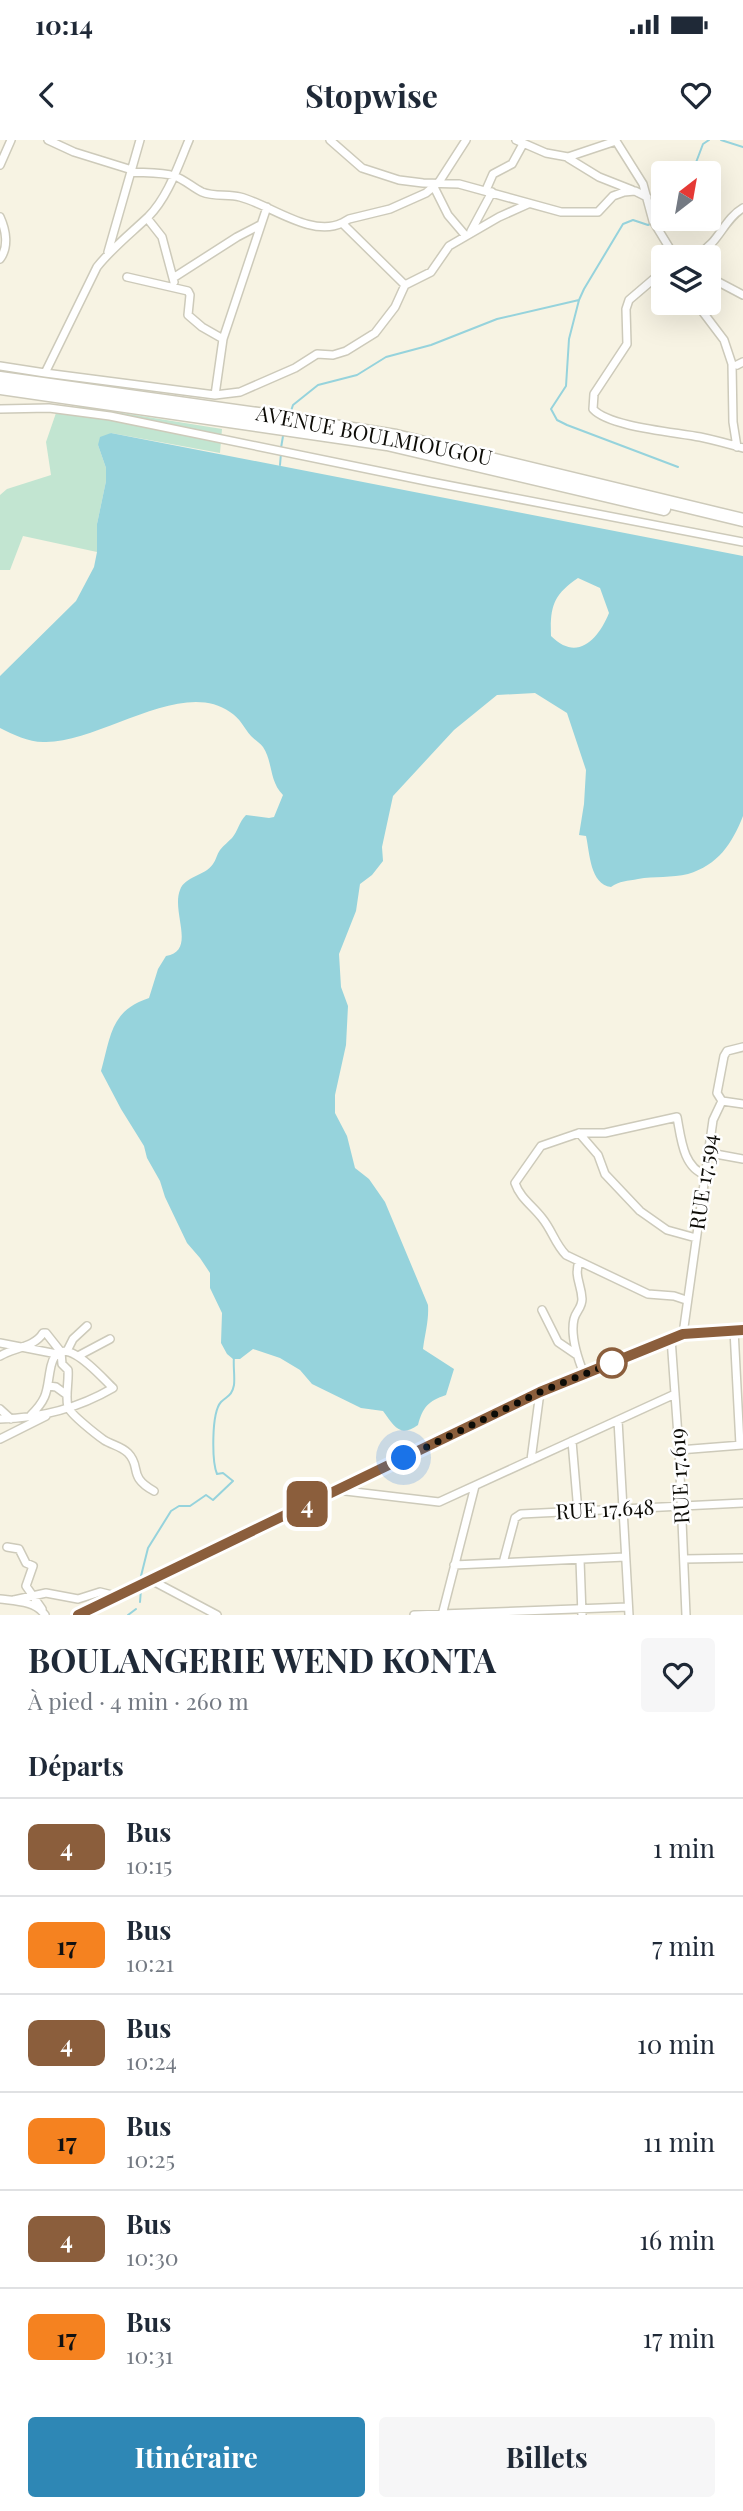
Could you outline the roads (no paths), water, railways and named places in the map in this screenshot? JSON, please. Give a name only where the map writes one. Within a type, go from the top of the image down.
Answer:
[{"type":"highway","name":"AVENUE BOULMIOUGOU","points":[[0,378],[445,447],[743,520]]},
{"type":"highway","name":"AVENUE BOULMIOUGOU","points":[[0,388],[258,419]]},
{"type":"highway","name":"AVENUE BOULMIOUGOU","points":[[306,426],[743,528]]},
{"type":"street","points":[[0,165],[11,140]]},
{"type":"street","points":[[48,140],[74,152],[132,171],[175,176],[206,194],[237,196],[267,207],[283,217],[329,227],[401,205],[436,184],[466,140]]},
{"type":"street","points":[[108,252],[140,140]]},
{"type":"street","points":[[45,373],[90,279],[108,252],[147,218],[175,176],[189,140]]},
{"type":"street","points":[[330,140],[362,168],[399,180],[489,191],[528,204],[572,214],[598,212],[613,196],[635,191]]},
{"type":"street","points":[[339,150],[346,140]]},
{"type":"street","points":[[568,158],[616,141],[643,184],[653,220],[670,245]]},
{"type":"street","points":[[468,234],[489,191],[493,174],[512,164],[525,143],[568,158],[599,177],[647,197]]},
{"type":"street","points":[[436,184],[448,215],[468,234]]},
{"type":"street","points":[[0,366],[215,394],[249,390],[317,354],[333,355],[346,351],[379,329],[395,307],[405,285],[431,272],[446,249],[468,234],[528,204]]},
{"type":"street","points":[[215,394],[223,339],[267,207]]},
{"type":"street","points":[[709,245],[734,214],[743,208]]},
{"type":"street","points":[[0,217],[5,231],[0,259]]},
{"type":"street","points":[[147,218],[162,237],[178,288]]},
{"type":"street","points":[[342,223],[405,285]]},
{"type":"street","points":[[173,278],[260,225]]},
{"type":"street","points":[[127,277],[189,293],[188,315],[223,339]]},
{"type":"street","points":[[651,281],[629,300],[626,309],[627,344],[594,394],[593,409],[600,415],[619,422],[671,434],[698,436],[740,447]]},
{"type":"street","points":[[721,283],[743,295]]},
{"type":"street","points":[[705,315],[724,340],[736,366],[733,422],[740,447]]},
{"type":"street","points":[[0,409],[49,408],[110,416],[743,542]]},
{"type":"street","name":"RUE 17.594","points":[[683,1334],[713,1120],[722,1101],[717,1093],[724,1056],[727,1051],[743,1047]]},
{"type":"street","points":[[722,1101],[743,1104]]},
{"type":"street","points":[[686,1300],[648,1294],[566,1255],[557,1245],[549,1227],[527,1203],[515,1183],[541,1146],[579,1133],[605,1133],[677,1117],[687,1160],[697,1172],[706,1175]]},
{"type":"street","points":[[579,1133],[598,1155],[606,1174],[640,1211],[667,1230],[696,1238]]},
{"type":"street","points":[[710,1153],[743,1158]]},
{"type":"street","points":[[579,1261],[576,1278],[581,1288],[582,1301],[573,1320],[577,1355],[584,1374]]},
{"type":"street","points":[[541,1310],[558,1342],[577,1355]]},
{"type":"street","points":[[32,1415],[43,1403],[49,1386],[51,1366],[87,1326]]},
{"type":"street","points":[[78,1615],[540,1392],[683,1334],[741,1329],[741,1445],[679,1450]]},
{"type":"street","points":[[0,1356],[34,1342],[45,1332],[62,1353],[62,1363],[68,1370],[68,1409],[104,1440],[129,1454],[135,1475],[153,1491]]},
{"type":"street","name":"RUE 17.619","points":[[671,1338],[686,1615]]},
{"type":"street","points":[[78,1356],[110,1339]]},
{"type":"street","points":[[34,1342],[40,1352]]},
{"type":"street","points":[[0,1343],[40,1352],[78,1356],[113,1388],[68,1409],[48,1415],[0,1439]]},
{"type":"street","points":[[49,1386],[67,1395]]},
{"type":"street","points":[[531,1460],[540,1392]]},
{"type":"street","points":[[337,1490],[438,1502],[675,1394]]},
{"type":"street","points":[[0,1409],[11,1419]]},
{"type":"street","points":[[0,1419],[48,1415]]},
{"type":"street","points":[[414,1615],[628,1611],[618,1420]]},
{"type":"street","points":[[572,1441],[578,1512]]},
{"type":"street","points":[[442,1614],[475,1486]]},
{"type":"street","name":"RUE 17.648","points":[[503,1563],[516,1516],[743,1503]]},
{"type":"street","points":[[7,1547],[19,1549],[26,1563],[33,1566],[26,1587],[43,1612]]},
{"type":"street","points":[[454,1565],[625,1557]]},
{"type":"street","points":[[684,1559],[743,1558]]},
{"type":"street","points":[[580,1560],[582,1612]]},
{"type":"street","points":[[151,1580],[217,1615]]},
{"type":"street","points":[[14,1600],[46,1593],[78,1599],[100,1592],[120,1595]]},
{"type":"street","points":[[0,1599],[24,1602],[43,1612]]},
{"type":"water","points":[[111,433],[743,556],[743,816],[729,844],[708,865],[688,874],[620,882],[611,887],[604,885],[592,867],[586,836],[579,835],[586,770],[567,713],[535,693],[497,695],[454,730],[393,796],[382,847],[383,861],[372,875],[360,884],[356,911],[339,954],[341,987],[348,1006],[346,1045],[335,1095],[335,1113],[347,1136],[355,1168],[369,1179],[385,1202],[428,1305],[423,1349],[454,1369],[446,1395],[431,1402],[424,1409],[418,1425],[412,1429],[402,1430],[394,1425],[383,1411],[361,1408],[312,1384],[300,1370],[280,1358],[253,1349],[240,1359],[233,1359],[227,1354],[221,1343],[222,1313],[210,1288],[210,1273],[187,1243],[147,1158],[144,1146],[101,1071],[110,1036],[119,1018],[136,1003],[149,998],[158,969],[166,956],[175,953],[180,947],[182,939],[178,899],[183,885],[209,868],[246,815],[274,817],[283,795],[275,784],[263,747],[233,714],[211,704],[189,702],[165,707],[91,733],[46,742],[28,740],[0,728],[0,676],[76,601],[94,567],[97,524],[106,481],[106,468],[98,445],[100,437]],"holes":[[[578,578],[600,588],[609,613],[593,639],[578,647],[569,647],[551,636],[553,609],[563,590]]]},
{"type":"waterway","points":[[697,161],[703,144],[709,140]]},
{"type":"waterway","points":[[721,140],[743,147]]},
{"type":"waterway","points":[[651,224],[633,220],[623,224],[584,289],[569,339],[566,386],[551,409],[557,420],[567,425],[678,467]]},
{"type":"waterway","points":[[290,414],[293,405],[318,385],[357,375],[386,357],[431,345],[497,319],[579,300]]},
{"type":"waterway","points":[[281,448],[283,436]]},
{"type":"waterway","points":[[280,465],[281,453]]},
{"type":"waterway","points":[[140,1580],[148,1548],[171,1511],[179,1506],[190,1506],[206,1495],[213,1500],[233,1481],[223,1473],[217,1474],[213,1438],[218,1408],[233,1389],[234,1357]]},
{"type":"waterway","points":[[140,1602],[141,1589]]},
{"type":"waterway","points":[[128,1615],[136,1609]]}]
